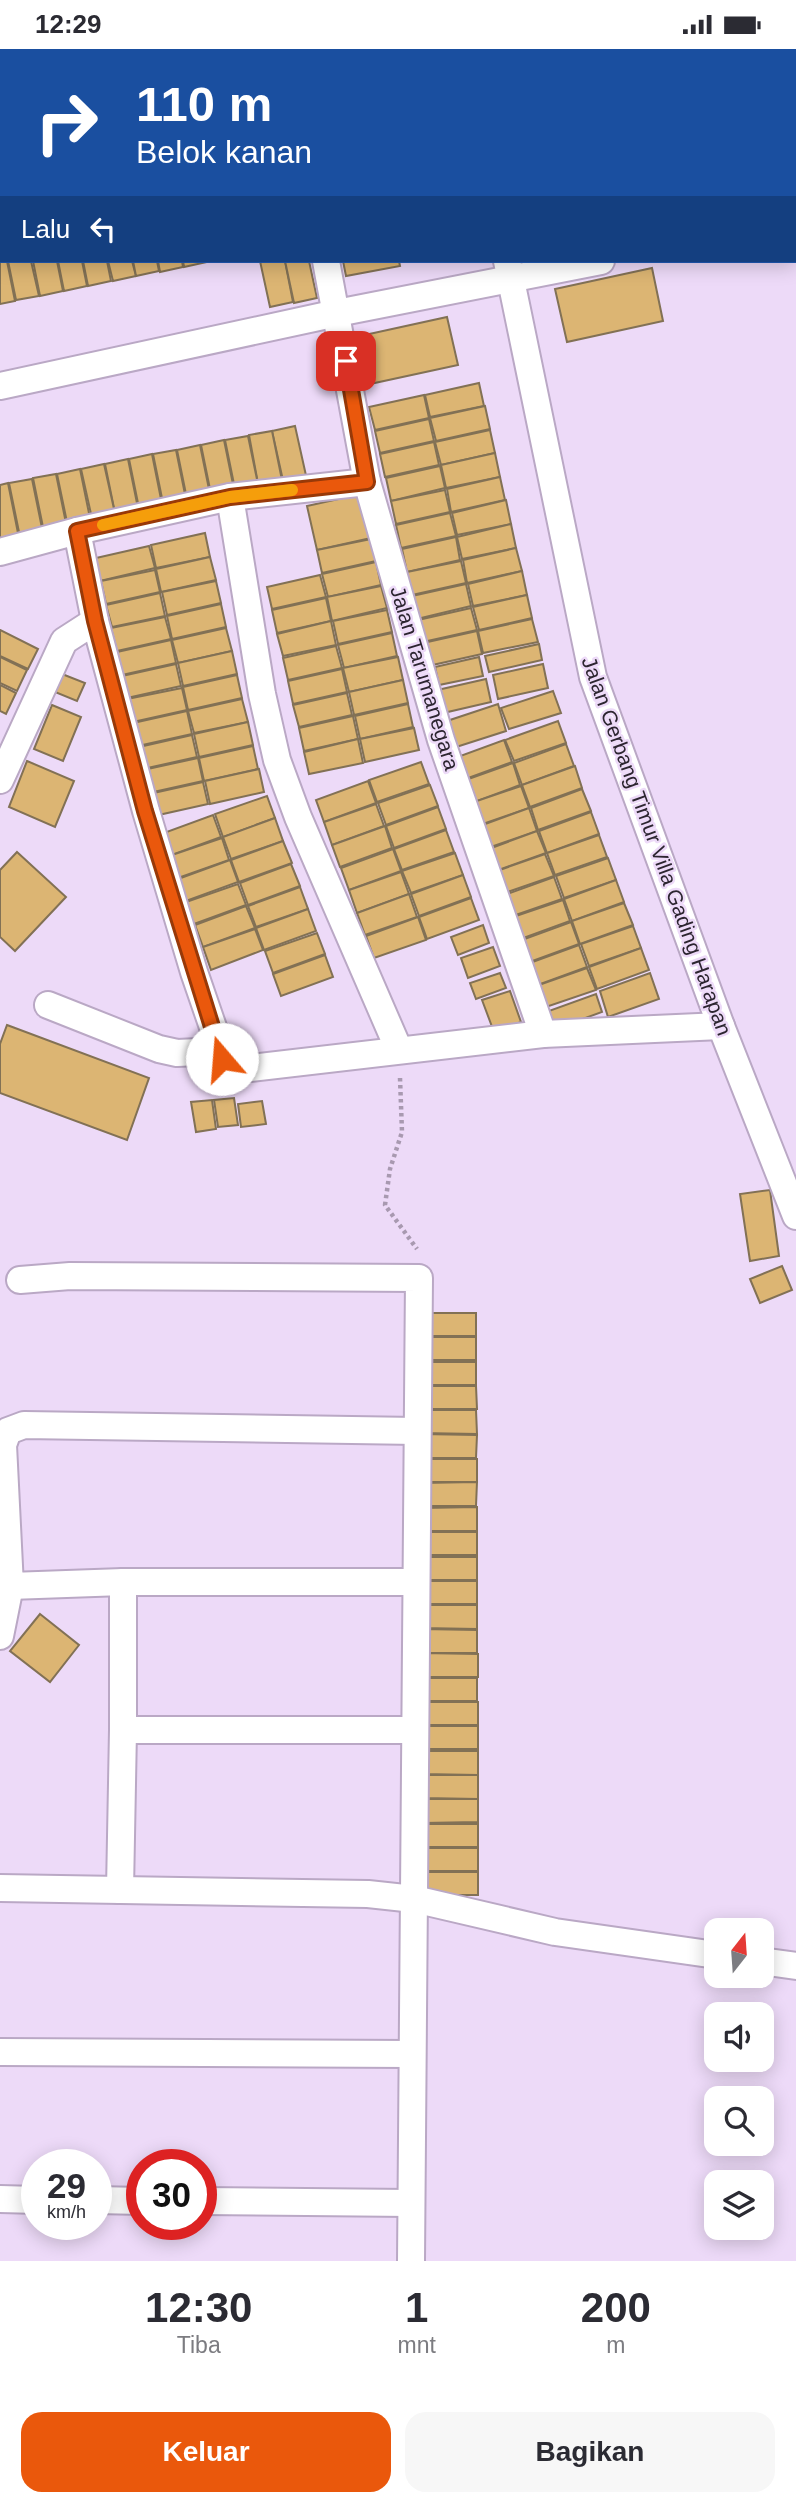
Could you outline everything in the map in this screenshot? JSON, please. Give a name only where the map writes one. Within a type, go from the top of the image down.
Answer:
[{"type":"street","name":"Jalan Tarumanegara","points":[[326,263],[367,482],[442,740],[543,1034]]},
{"type":"street","points":[[0,386],[337,313],[509,270],[581,263]]},
{"type":"street","name":"Jalan Gerbang Timur Villa Gading Harapan","points":[[509,270],[593,677],[721,1025],[796,1216]]},
{"type":"street","points":[[0,552],[77,531],[230,497],[367,482]]},
{"type":"street","points":[[230,497],[262,694],[277,760],[327,885],[399,1051]]},
{"type":"street","points":[[77,531],[95,621],[145,811],[226,1065],[233,1070],[543,1034],[721,1025]]},
{"type":"street","points":[[0,780],[64,641],[95,621]]},
{"type":"street","points":[[48,1005],[159,1049],[177,1053],[220,1051]]},
{"type":"street","points":[[20,1280],[71,1276],[419,1278],[411,2261]]},
{"type":"street","points":[[0,1636],[10,1586],[3,1445],[8,1431],[14,1428],[24,1425],[417,1431]]},
{"type":"street","points":[[10,1586],[123,1582],[416,1582]]},
{"type":"street","points":[[120,1890],[123,1582]]},
{"type":"street","points":[[123,1730],[414,1730]]},
{"type":"street","points":[[0,1888],[368,1893],[414,1899],[555,1932],[704,1953]]},
{"type":"street","points":[[774,1963],[796,1966]]},
{"type":"street","points":[[0,2052],[412,2054]]},
{"type":"street","points":[[0,2199],[21,2200]]},
{"type":"street","points":[[217,2201],[411,2203]]},
{"type":"path","points":[[399,1051],[401,1132],[390,1169],[385,1205],[417,1247],[419,1278]]},
{"type":"building","points":[[0,263],[7,263],[15,301],[0,304]]},
{"type":"building","points":[[8,263],[31,263],[39,296],[16,300]]},
{"type":"building","points":[[33,263],[57,263],[63,291],[40,296]]},
{"type":"building","points":[[58,263],[82,263],[87,286],[64,291]]},
{"type":"building","points":[[83,263],[107,263],[111,281],[88,286]]},
{"type":"building","points":[[108,263],[133,263],[136,276],[113,281]]},
{"type":"building","points":[[133,263],[157,263],[159,271],[136,276]]},
{"type":"building","points":[[158,263],[182,263],[183,267],[160,272]]},
{"type":"building","points":[[183,263],[202,263],[184,267]]},
{"type":"building","points":[[260,263],[285,263],[293,302],[270,307]]},
{"type":"building","points":[[285,263],[309,263],[317,298],[294,303]]},
{"type":"building","points":[[343,263],[399,263],[400,266],[346,276]]},
{"type":"building","points":[[652,268],[663,321],[567,342],[555,289]]},
{"type":"building","points":[[447,317],[458,365],[370,384],[360,336]]},
{"type":"building","points":[[479,383],[484,406],[430,417],[425,395]]},
{"type":"building","points":[[424,395],[429,418],[375,430],[369,407]]},
{"type":"building","points":[[485,406],[490,429],[436,441],[430,418]]},
{"type":"building","points":[[429,419],[434,441],[380,453],[375,431]]},
{"type":"building","points":[[295,426],[307,480],[284,485],[272,431]]},
{"type":"building","points":[[490,430],[495,453],[441,465],[435,442]]},
{"type":"building","points":[[272,431],[283,485],[259,489],[249,435]]},
{"type":"building","points":[[248,436],[259,489],[236,494],[225,440]]},
{"type":"building","points":[[224,440],[235,494],[212,499],[201,445]]},
{"type":"building","points":[[434,442],[439,465],[385,477],[380,454]]},
{"type":"building","points":[[200,445],[211,499],[188,504],[177,450]]},
{"type":"building","points":[[176,450],[187,504],[164,508],[153,454]]},
{"type":"building","points":[[495,453],[500,477],[446,488],[441,465]]},
{"type":"building","points":[[152,454],[163,509],[140,513],[129,459]]},
{"type":"building","points":[[128,459],[139,513],[116,518],[105,464]]},
{"type":"building","points":[[104,464],[116,518],[93,523],[81,469]]},
{"type":"building","points":[[440,466],[445,488],[391,501],[386,478]]},
{"type":"building","points":[[80,469],[91,523],[68,527],[57,474]]},
{"type":"building","points":[[56,474],[67,528],[44,532],[33,478]]},
{"type":"building","points":[[500,477],[505,500],[451,512],[447,489]]},
{"type":"building","points":[[32,479],[43,533],[20,537],[9,483]]},
{"type":"building","points":[[8,483],[19,538],[0,541],[0,485]]},
{"type":"building","points":[[445,490],[450,512],[396,524],[391,501]]},
{"type":"building","points":[[361,494],[371,538],[317,550],[307,506]]},
{"type":"building","points":[[506,500],[511,524],[457,535],[452,513]]},
{"type":"building","points":[[450,513],[456,536],[401,548],[396,525]]},
{"type":"building","points":[[511,524],[516,548],[462,559],[457,537]]},
{"type":"building","points":[[205,533],[210,557],[156,568],[151,545]]},
{"type":"building","points":[[456,537],[460,560],[407,572],[402,549]]},
{"type":"building","points":[[371,539],[376,561],[322,573],[317,550]]},
{"type":"building","points":[[149,546],[155,568],[100,581],[96,558]]},
{"type":"building","points":[[516,548],[522,571],[467,583],[463,560]]},
{"type":"building","points":[[210,557],[216,580],[161,592],[156,569]]},
{"type":"building","points":[[461,561],[466,583],[412,595],[407,572]]},
{"type":"building","points":[[376,562],[381,585],[328,597],[322,574]]},
{"type":"building","points":[[155,570],[160,592],[106,604],[101,581]]},
{"type":"building","points":[[522,571],[527,595],[473,606],[468,584]]},
{"type":"building","points":[[320,575],[326,597],[272,609],[267,587]]},
{"type":"building","points":[[216,581],[221,603],[167,615],[162,592]]},
{"type":"building","points":[[466,584],[471,606],[417,619],[412,596]]},
{"type":"building","points":[[381,586],[387,608],[332,621],[327,597]]},
{"type":"building","points":[[160,593],[165,616],[112,627],[106,605]]},
{"type":"building","points":[[527,595],[532,618],[479,630],[473,607]]},
{"type":"building","points":[[326,598],[331,621],[277,633],[272,610]]},
{"type":"building","points":[[221,604],[226,627],[172,639],[167,616]]},
{"type":"building","points":[[471,608],[477,630],[423,642],[418,620]]},
{"type":"building","points":[[387,610],[392,632],[338,644],[333,621]]},
{"type":"building","points":[[165,617],[171,639],[117,651],[111,628]]},
{"type":"building","points":[[532,619],[538,642],[483,653],[478,631]]},
{"type":"building","points":[[331,621],[336,645],[283,656],[277,634]]},
{"type":"building","points":[[226,628],[232,651],[178,663],[172,640]]},
{"type":"building","points":[[0,630],[38,649],[28,669],[0,656]]},
{"type":"building","points":[[477,631],[482,654],[428,666],[423,643]]},
{"type":"building","points":[[392,633],[397,656],[344,668],[338,645]]},
{"type":"building","points":[[171,640],[176,663],[122,675],[117,652]]},
{"type":"building","points":[[539,644],[542,660],[489,672],[485,656]]},
{"type":"building","points":[[336,646],[342,668],[288,680],[283,658]]},
{"type":"building","points":[[232,651],[237,674],[183,686],[178,663]]},
{"type":"building","points":[[0,657],[27,670],[17,691],[0,683]]},
{"type":"building","points":[[398,657],[403,680],[349,692],[343,668]]},
{"type":"building","points":[[479,657],[483,676],[439,685],[435,667]]},
{"type":"building","points":[[176,664],[181,686],[127,698],[122,676]]},
{"type":"building","points":[[543,664],[548,688],[498,699],[493,675]]},
{"type":"building","points":[[342,669],[347,692],[293,704],[288,681]]},
{"type":"building","points":[[62,674],[85,683],[77,701],[55,692]]},
{"type":"building","points":[[237,675],[242,698],[188,710],[183,687]]},
{"type":"building","points":[[486,679],[491,702],[439,714],[433,691]]},
{"type":"building","points":[[403,680],[408,703],[354,715],[349,692]]},
{"type":"building","points":[[0,685],[16,693],[6,714],[0,711]]},
{"type":"building","points":[[182,688],[187,710],[133,722],[127,699]]},
{"type":"building","points":[[553,691],[561,713],[509,729],[501,708]]},
{"type":"building","points":[[347,693],[352,715],[299,727],[293,705]]},
{"type":"building","points":[[242,699],[248,722],[194,733],[188,711]]},
{"type":"building","points":[[408,704],[413,727],[360,739],[355,716]]},
{"type":"building","points":[[498,704],[506,731],[450,749],[441,723]]},
{"type":"building","points":[[52,705],[81,717],[63,761],[34,749]]},
{"type":"building","points":[[187,711],[192,734],[138,746],[133,723]]},
{"type":"building","points":[[353,716],[358,739],[304,751],[299,728]]},
{"type":"building","points":[[558,721],[566,743],[514,761],[505,740]]},
{"type":"building","points":[[248,722],[253,745],[199,757],[194,734]]},
{"type":"building","points":[[414,728],[419,750],[365,762],[360,739]]},
{"type":"building","points":[[192,735],[197,757],[143,769],[139,747]]},
{"type":"building","points":[[358,739],[363,763],[309,774],[304,752]]},
{"type":"building","points":[[504,740],[512,762],[460,781],[452,759]]},
{"type":"building","points":[[566,744],[574,766],[522,785],[514,763]]},
{"type":"building","points":[[253,746],[258,769],[204,781],[199,758]]},
{"type":"building","points":[[198,758],[203,781],[149,793],[143,770]]},
{"type":"building","points":[[27,761],[74,781],[55,827],[9,807]]},
{"type":"building","points":[[421,762],[429,784],[377,802],[369,780]]},
{"type":"building","points":[[513,763],[520,785],[469,804],[460,782]]},
{"type":"building","points":[[575,766],[582,788],[530,807],[522,785]]},
{"type":"building","points":[[259,769],[264,792],[210,804],[205,781]]},
{"type":"building","points":[[368,781],[376,803],[324,822],[316,800]]},
{"type":"building","points":[[203,782],[208,804],[154,816],[149,794]]},
{"type":"building","points":[[430,785],[438,806],[386,825],[378,803]]},
{"type":"building","points":[[521,786],[529,808],[477,826],[468,804]]},
{"type":"building","points":[[582,789],[591,811],[538,830],[531,808]]},
{"type":"building","points":[[267,796],[275,818],[223,837],[215,814]]},
{"type":"building","points":[[376,804],[384,826],[332,845],[324,822]]},
{"type":"building","points":[[438,807],[446,829],[394,848],[386,826]]},
{"type":"building","points":[[529,808],[537,831],[485,849],[477,827]]},
{"type":"building","points":[[591,812],[599,834],[547,853],[539,831]]},
{"type":"building","points":[[213,815],[221,837],[169,856],[161,834]]},
{"type":"building","points":[[275,818],[283,841],[231,859],[223,837]]},
{"type":"building","points":[[385,826],[392,848],[340,867],[332,845]]},
{"type":"building","points":[[446,830],[454,852],[402,870],[394,849]]},
{"type":"building","points":[[537,831],[546,853],[493,872],[486,850]]},
{"type":"building","points":[[599,835],[607,857],[555,875],[547,853]]},
{"type":"building","points":[[222,838],[229,860],[178,878],[169,856]]},
{"type":"building","points":[[283,841],[292,863],[239,882],[231,860]]},
{"type":"building","points":[[393,849],[401,871],[349,890],[341,868]]},
{"type":"building","points":[[17,852],[66,897],[15,951],[0,937],[0,870]]},
{"type":"building","points":[[455,853],[463,875],[411,893],[402,871]]},
{"type":"building","points":[[545,854],[554,876],[502,894],[494,872]]},
{"type":"building","points":[[608,858],[616,880],[564,898],[556,876]]},
{"type":"building","points":[[230,860],[238,882],[186,901],[178,879]]},
{"type":"building","points":[[291,864],[300,886],[248,905],[240,883]]},
{"type":"building","points":[[401,872],[409,894],[357,913],[349,890]]},
{"type":"building","points":[[463,875],[471,897],[419,916],[411,894]]},
{"type":"building","points":[[554,877],[562,899],[510,917],[502,896]]},
{"type":"building","points":[[616,880],[624,902],[572,921],[564,899]]},
{"type":"building","points":[[238,884],[246,905],[194,924],[186,902]]},
{"type":"building","points":[[300,887],[308,909],[256,927],[248,906]]},
{"type":"building","points":[[409,894],[417,917],[365,935],[357,913]]},
{"type":"building","points":[[471,898],[479,920],[427,939],[419,917]]},
{"type":"building","points":[[563,900],[570,921],[518,940],[510,918]]},
{"type":"building","points":[[624,903],[633,925],[580,944],[572,921]]},
{"type":"building","points":[[246,906],[255,928],[203,947],[195,925]]},
{"type":"building","points":[[308,909],[316,931],[264,950],[256,928]]},
{"type":"building","points":[[418,917],[426,940],[374,958],[366,936]]},
{"type":"building","points":[[571,922],[579,944],[527,963],[519,941]]},
{"type":"building","points":[[483,925],[489,943],[458,955],[451,937]]},
{"type":"building","points":[[633,926],[641,948],[589,966],[581,944]]},
{"type":"building","points":[[255,929],[263,950],[211,970],[203,947]]},
{"type":"building","points":[[317,933],[325,954],[273,973],[265,951]]},
{"type":"building","points":[[579,945],[587,967],[535,986],[527,964]]},
{"type":"building","points":[[493,947],[500,966],[468,978],[461,958]]},
{"type":"building","points":[[641,948],[649,970],[597,989],[589,967]]},
{"type":"building","points":[[325,955],[333,977],[281,996],[273,974]]},
{"type":"building","points":[[587,968],[596,990],[543,1008],[536,986]]},
{"type":"building","points":[[500,973],[506,988],[476,999],[470,983]]},
{"type":"building","points":[[650,973],[659,999],[608,1017],[600,991]]},
{"type":"building","points":[[510,991],[521,1022],[494,1032],[482,1000]]},
{"type":"building","points":[[596,994],[602,1012],[552,1030],[546,1012]]},
{"type":"building","points":[[7,1025],[149,1078],[127,1140],[0,1093],[0,1044]]},
{"type":"building","points":[[234,1098],[238,1125],[218,1127],[214,1100]]},
{"type":"building","points":[[212,1100],[216,1129],[196,1132],[191,1102]]},
{"type":"building","points":[[262,1101],[266,1124],[241,1127],[238,1104]]},
{"type":"building","points":[[770,1190],[779,1256],[750,1261],[740,1194]]},
{"type":"building","points":[[782,1266],[792,1290],[760,1303],[750,1279]]},
{"type":"building","points":[[421,1313],[476,1313],[476,1336],[421,1336]]},
{"type":"building","points":[[421,1337],[476,1337],[476,1360],[421,1360]]},
{"type":"building","points":[[421,1362],[476,1362],[476,1385],[421,1385]]},
{"type":"building","points":[[421,1386],[476,1386],[477,1409],[421,1409]]},
{"type":"building","points":[[421,1410],[476,1410],[477,1434],[421,1433]]},
{"type":"building","points":[[421,1434],[477,1435],[476,1458],[421,1458]]},
{"type":"building","points":[[421,1459],[477,1459],[477,1482],[421,1482]]},
{"type":"building","points":[[477,1482],[476,1506],[422,1506],[421,1483]]},
{"type":"building","points":[[477,1507],[477,1531],[422,1531],[422,1508]]},
{"type":"building","points":[[422,1532],[477,1532],[477,1555],[422,1555]]},
{"type":"building","points":[[422,1557],[477,1557],[477,1580],[422,1580]]},
{"type":"building","points":[[422,1581],[477,1581],[477,1604],[422,1604]]},
{"type":"building","points":[[422,1605],[477,1605],[477,1629],[422,1628]]},
{"type":"building","points":[[40,1614],[79,1645],[50,1682],[10,1651]]},
{"type":"building","points":[[422,1629],[477,1630],[477,1653],[422,1653]]},
{"type":"building","points":[[422,1653],[478,1654],[478,1677],[422,1677]]},
{"type":"building","points":[[422,1678],[477,1678],[477,1701],[422,1701]]},
{"type":"building","points":[[422,1702],[478,1702],[478,1725],[422,1725]]},
{"type":"building","points":[[422,1726],[478,1726],[478,1749],[423,1749]]},
{"type":"building","points":[[422,1751],[478,1751],[478,1775],[422,1774]]},
{"type":"building","points":[[423,1775],[478,1775],[478,1799],[423,1798]]},
{"type":"building","points":[[422,1799],[478,1799],[478,1822],[423,1823]]},
{"type":"building","points":[[423,1824],[478,1824],[478,1847],[423,1847]]},
{"type":"building","points":[[423,1848],[478,1848],[478,1871],[423,1871]]},
{"type":"building","points":[[423,1872],[478,1872],[478,1895],[423,1895]]},
{"type":"slow traffic","points":[[103,525],[230,497],[292,490]]},
{"type":"route","points":[[222,1059],[145,811],[95,621],[77,531],[230,497],[367,482],[346,361]]}]
